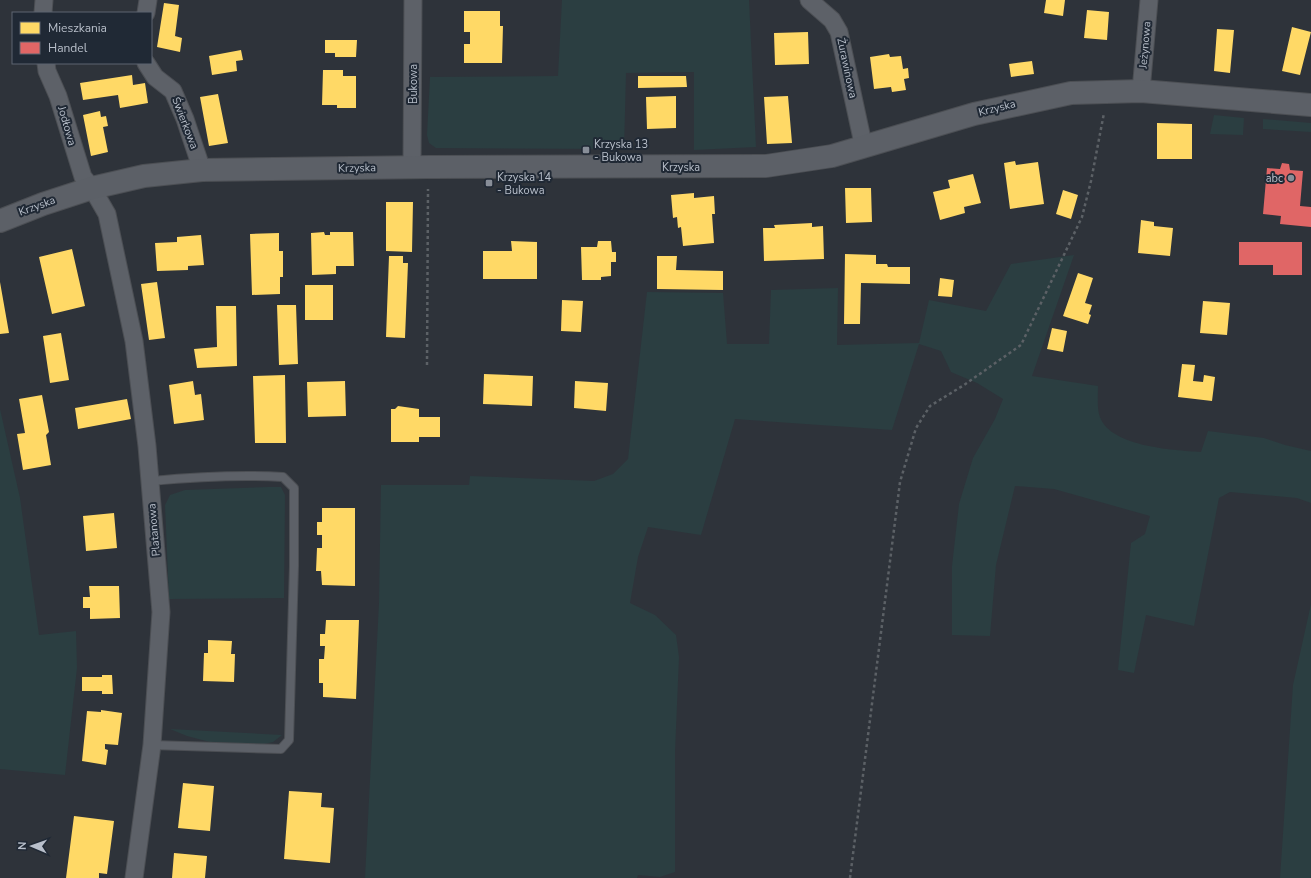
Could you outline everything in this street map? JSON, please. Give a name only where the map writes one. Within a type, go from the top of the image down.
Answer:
[{"type":"street","points":[[43,12],[44,0]]},
{"type":"street","points":[[146,12],[148,0]]},
{"type":"street","name":"Bukowa","points":[[413,0],[420,167]]},
{"type":"street","name":"Żurawinowa","points":[[809,0],[832,20],[839,32],[864,148]]},
{"type":"street","name":"Jeżynowa","points":[[1141,91],[1148,0]]},
{"type":"street","name":"Jodłowa","points":[[46,64],[47,71],[58,96],[83,176],[92,188]]},
{"type":"street","name":"Świerkowa","points":[[147,64],[155,77],[173,91],[185,119],[202,170]]},
{"type":"street","name":"Krzyska","points":[[0,221],[43,204],[92,188],[144,176],[202,170],[420,167],[766,166],[832,156],[864,148],[974,114],[1034,99],[1071,93],[1141,91],[1311,105]]},
{"type":"street","name":"Platanowa","points":[[92,188],[107,214],[134,342],[150,481],[161,612],[152,746],[134,878]]},
{"type":"lane","points":[[150,481],[196,477],[261,475],[283,477],[294,488],[294,550],[289,740],[281,749],[152,746]]},
{"type":"path","points":[[850,878],[900,482],[916,428],[930,406],[964,385],[1022,344],[1082,217],[1091,181],[1108,91]]},
{"type":"path","points":[[420,167],[427,365]]},
{"type":"shaded area","points":[[562,0],[749,0],[756,147],[694,150],[694,72],[626,73],[624,149],[436,148],[429,143],[427,135],[430,77],[558,76]]},
{"type":"shaded area","points":[[1214,115],[1244,118],[1243,135],[1210,134]]},
{"type":"shaded area","points":[[1263,119],[1311,123],[1311,132],[1263,129]]},
{"type":"shaded area","points":[[1074,255],[1032,376],[1098,386],[1098,411],[1105,425],[1114,434],[1142,445],[1201,452],[1208,431],[1264,438],[1311,451],[1311,503],[1297,498],[1230,492],[1219,498],[1194,626],[1146,615],[1134,673],[1118,670],[1131,543],[1145,534],[1150,516],[1054,489],[1015,486],[996,565],[990,636],[952,635],[952,566],[959,504],[973,458],[995,419],[1003,399],[977,383],[951,372],[941,351],[919,344],[892,430],[735,419],[701,535],[648,527],[638,557],[630,603],[655,615],[676,635],[679,657],[675,752],[675,872],[660,877],[638,875],[637,878],[365,878],[379,603],[381,485],[469,485],[470,476],[594,481],[613,474],[628,459],[647,292],[723,293],[727,344],[769,344],[771,290],[838,288],[837,345],[919,343],[929,300],[986,311],[1011,264]]},
{"type":"shaded area","points":[[0,409],[20,498],[39,635],[76,631],[77,668],[65,775],[0,769]]},
{"type":"shaded area","points":[[281,487],[285,495],[284,598],[169,599],[165,505],[170,495],[185,490]]},
{"type":"shaded area","points":[[1311,604],[1311,878],[1280,878],[1293,685]]},
{"type":"shaded area","points":[[170,729],[282,735],[273,742],[264,744],[210,742],[187,736]]},
{"type":"building: Mieszkania","points":[[1046,0],[1065,0],[1063,16],[1044,13]]},
{"type":"building: Mieszkania","points":[[164,3],[179,5],[175,36],[182,38],[180,52],[157,47]]},
{"type":"building: Mieszkania","points":[[1087,10],[1109,12],[1107,40],[1084,38]]},
{"type":"building: Mieszkania","points":[[464,11],[500,11],[500,26],[503,26],[502,63],[464,63],[464,44],[470,44],[470,32],[464,32]]},
{"type":"building: Mieszkania","points":[[1292,27],[1311,32],[1300,75],[1282,71]]},
{"type":"building: Mieszkania","points":[[1217,29],[1234,30],[1230,73],[1214,71]]},
{"type":"building: Mieszkania","points":[[808,32],[809,64],[775,65],[774,33]]},
{"type":"building: Mieszkania","points":[[325,40],[357,40],[356,57],[335,57],[335,53],[325,53]]},
{"type":"building: Mieszkania","points":[[241,50],[243,60],[236,61],[237,71],[212,75],[209,56]]},
{"type":"building: Mieszkania","points":[[889,54],[890,57],[901,56],[903,69],[908,68],[909,78],[904,79],[906,90],[892,92],[891,87],[874,89],[870,57]]},
{"type":"building: Mieszkania","points":[[1032,61],[1034,74],[1011,77],[1009,64]]},
{"type":"building: Mieszkania","points":[[323,70],[343,70],[343,76],[356,76],[356,108],[337,108],[337,105],[322,105]]},
{"type":"building: Mieszkania","points":[[132,75],[133,85],[145,83],[148,103],[120,108],[118,95],[83,100],[80,83]]},
{"type":"building: Mieszkania","points":[[638,76],[686,76],[687,87],[638,88]]},
{"type":"building: Mieszkania","points":[[218,94],[228,143],[209,146],[200,97]]},
{"type":"building: Mieszkania","points":[[676,96],[676,128],[647,129],[646,97]]},
{"type":"building: Mieszkania","points":[[788,96],[792,143],[767,144],[764,97]]},
{"type":"building: Mieszkania","points":[[100,111],[101,117],[106,116],[108,126],[103,127],[108,152],[91,156],[83,115]]},
{"type":"building: Mieszkania","points":[[1157,123],[1192,124],[1192,159],[1157,159]]},
{"type":"building: Mieszkania","points":[[1015,161],[1016,165],[1038,162],[1044,204],[1010,209],[1004,163]]},
{"type":"building: Mieszkania","points":[[973,174],[981,203],[964,207],[965,213],[940,220],[933,192],[950,188],[948,180]]},
{"type":"building: Mieszkania","points":[[845,188],[871,188],[872,222],[846,223]]},
{"type":"building: Mieszkania","points":[[1063,190],[1078,195],[1071,219],[1056,214]]},
{"type":"building: Mieszkania","points":[[694,193],[694,198],[714,196],[715,214],[712,214],[714,243],[683,246],[681,227],[678,228],[677,217],[673,218],[671,195]]},
{"type":"building: Mieszkania","points":[[386,202],[413,202],[412,252],[386,251]]},
{"type":"building: Mieszkania","points":[[1141,220],[1154,222],[1154,226],[1173,228],[1170,256],[1138,253]]},
{"type":"building: Mieszkania","points":[[812,223],[812,227],[823,226],[824,259],[764,261],[763,228],[775,228],[774,225]]},
{"type":"building: Mieszkania","points":[[324,232],[325,235],[330,235],[330,232],[353,232],[354,266],[336,266],[336,274],[312,275],[311,233]]},
{"type":"building: Mieszkania","points":[[279,233],[279,251],[283,251],[283,277],[280,277],[280,294],[252,295],[250,234]]},
{"type":"building: Mieszkania","points":[[201,235],[204,265],[188,266],[188,270],[157,271],[155,243],[177,242],[177,237]]},
{"type":"building: Mieszkania","points":[[511,241],[537,242],[537,279],[483,279],[483,251],[512,251]]},
{"type":"building: Mieszkania","points":[[598,241],[611,241],[612,252],[616,252],[616,262],[611,262],[611,276],[601,277],[601,280],[582,280],[581,247],[597,247]]},
{"type":"building: Mieszkania","points":[[72,249],[85,306],[52,314],[39,257]]},
{"type":"building: Mieszkania","points":[[845,254],[876,255],[876,264],[887,264],[888,267],[910,267],[910,284],[861,283],[860,324],[844,324]]},
{"type":"building: Mieszkania","points":[[389,256],[403,256],[403,263],[408,263],[405,338],[386,337]]},
{"type":"building: Mieszkania","points":[[657,256],[677,256],[676,270],[723,271],[723,290],[657,289]]},
{"type":"building: Mieszkania","points":[[1078,273],[1093,278],[1085,303],[1092,305],[1088,324],[1063,316]]},
{"type":"building: Mieszkania","points":[[940,278],[954,280],[952,297],[938,296]]},
{"type":"building: Mieszkania","points":[[0,282],[9,333],[0,334]]},
{"type":"building: Mieszkania","points":[[157,282],[165,338],[149,340],[141,284]]},
{"type":"building: Mieszkania","points":[[305,285],[333,285],[333,320],[305,320]]},
{"type":"building: Mieszkania","points":[[562,300],[583,301],[581,332],[561,331]]},
{"type":"building: Mieszkania","points":[[1203,301],[1230,303],[1227,335],[1200,333]]},
{"type":"building: Mieszkania","points":[[277,305],[296,305],[298,364],[279,365]]},
{"type":"building: Mieszkania","points":[[216,306],[236,306],[237,366],[197,368],[194,349],[217,347]]},
{"type":"building: Mieszkania","points":[[1052,328],[1067,331],[1063,352],[1047,349]]},
{"type":"building: Mieszkania","points":[[61,333],[69,380],[50,383],[43,336]]},
{"type":"building: Mieszkania","points":[[1182,364],[1195,365],[1193,381],[1203,382],[1204,375],[1215,377],[1212,401],[1178,397]]},
{"type":"building: Mieszkania","points":[[484,374],[533,376],[532,406],[483,404]]},
{"type":"building: Mieszkania","points":[[285,375],[286,443],[255,443],[253,376]]},
{"type":"building: Mieszkania","points":[[193,381],[195,395],[201,394],[204,420],[174,424],[169,385]]},
{"type":"building: Mieszkania","points":[[345,381],[346,416],[308,417],[307,382]]},
{"type":"building: Mieszkania","points":[[575,381],[608,383],[606,411],[574,408]]},
{"type":"building: Mieszkania","points":[[42,395],[49,432],[46,435],[51,465],[23,470],[17,434],[25,433],[19,399]]},
{"type":"building: Mieszkania","points":[[127,399],[131,419],[78,429],[75,408]]},
{"type":"building: Mieszkania","points":[[398,406],[419,409],[419,417],[440,417],[440,437],[419,437],[419,442],[391,442],[391,409],[395,409]]},
{"type":"building: Mieszkania","points":[[322,508],[355,508],[355,586],[322,585],[321,571],[316,571],[317,548],[322,548],[322,535],[317,535],[317,522],[322,522]]},
{"type":"building: Mieszkania","points":[[114,513],[117,548],[86,551],[83,516]]},
{"type":"building: Mieszkania","points":[[89,586],[119,586],[120,618],[90,619],[90,608],[83,608],[83,597],[90,597]]},
{"type":"building: Mieszkania","points":[[326,620],[359,620],[356,699],[323,697],[323,683],[319,683],[319,659],[324,659],[325,646],[320,646],[320,634],[325,634]]},
{"type":"building: Mieszkania","points":[[208,640],[232,641],[231,654],[235,654],[234,682],[203,681],[204,653],[208,653]]},
{"type":"building: Mieszkania","points":[[102,675],[112,675],[113,694],[102,694],[102,691],[82,691],[82,677],[102,677]]},
{"type":"building: Mieszkania","points":[[101,710],[122,713],[118,745],[105,744],[105,749],[108,750],[106,765],[82,761],[87,711],[101,712]]},
{"type":"building: Mieszkania","points":[[183,783],[214,786],[210,831],[178,828]]},
{"type":"building: Mieszkania","points":[[289,791],[322,793],[321,807],[334,808],[330,863],[284,859]]},
{"type":"building: Mieszkania","points":[[74,816],[114,821],[107,874],[99,873],[99,878],[66,878]]},
{"type":"building: Mieszkania","points":[[174,853],[207,856],[205,878],[172,878]]},
{"type":"building: Handel","points":[[1282,163],[1289,164],[1290,170],[1303,171],[1300,206],[1311,207],[1311,227],[1280,224],[1281,216],[1263,214],[1267,168],[1280,169]]},
{"type":"building: Handel","points":[[1239,242],[1302,242],[1302,275],[1273,275],[1273,265],[1239,265]]},
{"type":"place","name":"Krzyska 13 - Bukowa","points":[[586,150]]},
{"type":"place","name":"abc","points":[[1291,178]]},
{"type":"place","name":"Krzyska 14 - Bukowa","points":[[489,183]]}]
